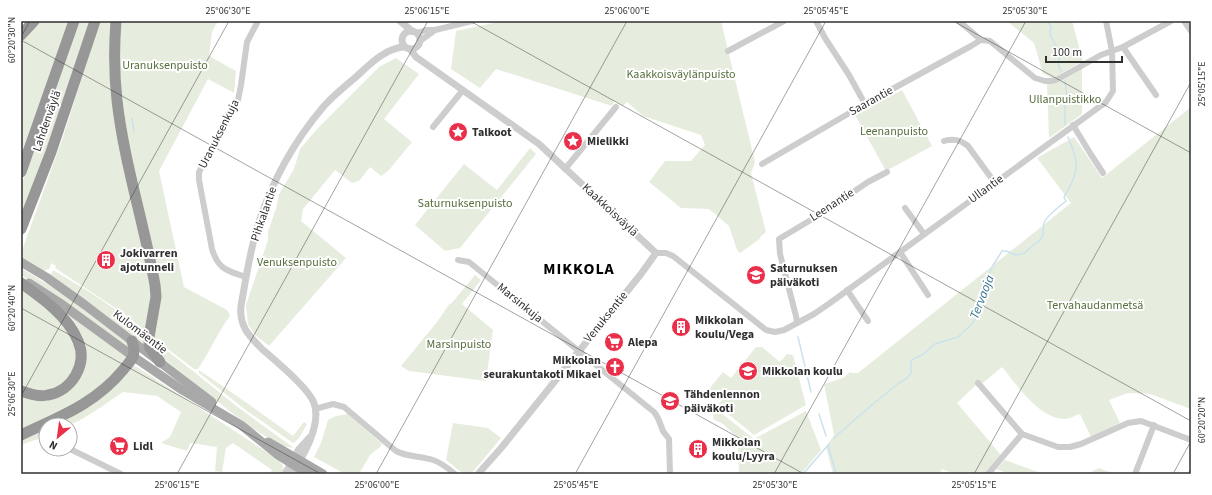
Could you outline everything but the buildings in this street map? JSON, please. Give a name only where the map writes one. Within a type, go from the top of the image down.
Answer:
[{"type":"highway","points":[[21,35],[34,21]]},
{"type":"highway","name":"Lahdenväylä","points":[[21,172],[74,21]]},
{"type":"highway","name":"Lahdenväylä","points":[[21,229],[50,152],[95,21]]},
{"type":"highway","points":[[116,21],[115,77],[117,100],[123,140],[155,285],[156,297],[148,336],[149,344],[150,348],[160,362]]},
{"type":"highway","points":[[21,283],[42,299],[65,320],[71,327],[79,342],[81,350],[79,368],[74,378],[71,383],[60,391],[40,396],[21,391]]},
{"type":"highway","points":[[21,435],[70,412],[93,399],[112,383],[134,357],[132,341]]},
{"type":"main road","name":"Kulomäentie","points":[[21,262],[59,286],[160,362],[244,428],[308,474]]},
{"type":"main road","name":"Kulomäentie","points":[[21,278],[60,302],[134,357],[182,390],[244,428]]},
{"type":"main road","name":"Kulomäentie","points":[[295,464],[323,474]]},
{"type":"street","name":"Uranuksenkuja","points":[[246,277],[223,268],[215,259],[198,180],[199,172],[238,100],[248,42],[258,21]]},
{"type":"street","points":[[398,21],[404,23],[419,36],[419,43]]},
{"type":"street","points":[[398,21],[402,44],[407,48],[414,49],[434,30]]},
{"type":"street","points":[[402,37],[406,31],[414,32],[434,30],[472,21]]},
{"type":"street","points":[[728,51],[784,21]]},
{"type":"street","points":[[816,21],[865,104]]},
{"type":"street","points":[[959,21],[982,40],[990,41],[1035,78],[1045,81],[1056,80],[1102,55],[1123,47],[1171,21]]},
{"type":"street","name":"Ullantie","points":[[797,323],[814,314],[900,252],[1109,98],[1113,91],[1112,51],[1106,21]]},
{"type":"street","points":[[1184,21],[1191,31]]},
{"type":"street","name":"Pihkalantie","points":[[385,53],[402,37]]},
{"type":"street","name":"Saarantie","points":[[762,164],[865,104],[982,40]]},
{"type":"street","name":"Kaakkoisväylä","points":[[419,43],[420,54],[428,65]]},
{"type":"street","points":[[1123,47],[1156,95]]},
{"type":"street","name":"Pihkalantie","points":[[315,409],[314,402],[304,389],[253,340],[243,326],[240,306],[249,262],[259,223],[270,192],[282,166],[314,118],[336,93],[372,62],[395,48],[407,48]]},
{"type":"street","name":"Kaakkoisväylä","points":[[407,48],[416,58],[539,144],[656,253],[666,253],[672,256],[770,332],[778,332],[797,323]]},
{"type":"street","points":[[433,127],[463,90]]},
{"type":"street","points":[[565,169],[616,107]]},
{"type":"street","points":[[1073,125],[1090,154],[1103,172]]},
{"type":"street","points":[[944,142],[951,139],[957,140],[968,146],[995,183]]},
{"type":"street","name":"Leenantie","points":[[797,323],[780,254],[779,239],[819,215],[868,182],[887,172]]},
{"type":"street","points":[[905,208],[924,234]]},
{"type":"street","points":[[900,252],[928,295]]},
{"type":"street","name":"Venuksentie","points":[[478,474],[502,447],[641,274],[656,253]]},
{"type":"street","name":"Marsinkuja","points":[[458,260],[469,262],[654,412],[669,439],[670,474]]},
{"type":"street","points":[[847,290],[868,321]]},
{"type":"street","points":[[978,383],[1022,434],[1046,444],[1065,448],[1081,444],[1128,423],[1141,421],[1191,440]]},
{"type":"street","points":[[285,474],[295,464],[299,449],[312,435],[316,422],[315,409],[333,404],[344,407],[396,451],[438,462],[456,474]]},
{"type":"street","points":[[1135,474],[1154,425]]},
{"type":"street","points":[[988,474],[1022,434]]},
{"type":"street","points":[[78,453],[121,474]]},
{"type":"green space","points":[[37,21],[69,21],[21,159],[21,39]]},
{"type":"green space","points":[[79,21],[91,21],[56,126],[21,216],[21,186],[43,128]]},
{"type":"green space","points":[[100,21],[112,21],[112,59],[154,298],[146,332],[126,315],[55,268],[56,266],[51,263],[50,268],[44,271],[21,257],[21,253],[63,137]]},
{"type":"green space","name":"Uranuksenpuisto","points":[[119,21],[218,21],[212,32],[209,56],[236,71],[234,93],[208,79],[159,171],[184,287],[227,310],[230,315],[198,369],[194,369],[152,337],[156,319],[129,151],[118,61]]},
{"type":"green space","name":"Kaakkoisväylänpuisto","points":[[502,21],[721,21],[755,162],[751,173],[766,232],[760,237],[761,238],[740,253],[737,250],[729,226],[709,209],[681,208],[649,182],[665,161],[691,161],[705,145],[701,135],[643,116],[627,102],[623,106],[614,101],[612,106],[496,69],[480,88],[451,69],[456,31]]},
{"type":"green space","points":[[1007,21],[1072,21],[1083,61],[1053,78],[1043,74],[1034,43]]},
{"type":"green space","name":"Venuksenpuisto","points":[[396,58],[419,74],[384,119],[412,142],[389,170],[381,176],[370,167],[359,181],[352,183],[335,170],[303,209],[301,221],[346,258],[269,346],[255,335],[248,324],[246,305],[268,240],[268,231],[276,209],[279,194],[294,169],[300,149],[317,129],[379,67]]},
{"type":"green space","name":"Ullanpuistikko","points":[[1082,68],[1082,114],[1049,138],[1047,84],[1057,83]]},
{"type":"green space","name":"Leenanpuisto","points":[[902,90],[932,146],[886,171],[855,115]]},
{"type":"green space","name":"Tervahaudanmetsä","points":[[1191,107],[1191,409],[1150,394],[1128,393],[1109,400],[1120,423],[1091,437],[1080,414],[1065,419],[1055,418],[1046,413],[1029,400],[1002,367],[978,387],[976,385],[957,403],[1001,455],[984,474],[955,474],[942,469],[940,474],[833,474],[826,447],[834,435],[824,384],[843,378],[850,372],[858,373],[1071,203],[1037,158],[1074,137],[1102,178]]},
{"type":"green space","name":"Saturnuksenpuisto","points":[[530,148],[536,154],[460,248],[445,251],[415,225],[464,164],[497,190]]},
{"type":"green space","points":[[21,268],[62,294],[126,340],[131,350],[54,296],[21,275]]},
{"type":"green space","points":[[53,270],[102,300],[125,317],[145,336],[144,344],[51,275]]},
{"type":"green space","name":"Marsinpuisto","points":[[475,275],[481,280],[462,304],[493,330],[486,381],[409,371],[401,366],[437,322],[450,303],[451,304]]},
{"type":"green space","points":[[21,288],[39,301],[63,323],[75,343],[77,364],[63,385],[42,393],[21,387]]},
{"type":"green space","points":[[49,302],[86,326],[127,357],[102,389],[50,417],[38,417],[38,424],[21,433],[21,393],[55,397],[84,360]]},
{"type":"green space","points":[[152,341],[164,348],[239,408],[294,448],[282,446],[247,425],[162,357]]},
{"type":"green space","points":[[756,347],[762,347],[780,362],[787,354],[793,355],[806,405],[754,435],[717,405],[722,400],[709,389],[723,372],[731,378]]},
{"type":"green space","points":[[134,366],[279,460],[282,464],[283,470],[282,474],[269,474],[272,470],[233,443],[226,448],[222,472],[215,471],[217,447],[190,443],[187,451],[161,443],[170,437],[181,412],[157,396],[123,392],[88,416],[78,421],[78,417],[61,417]]},
{"type":"green space","points":[[199,370],[293,436],[304,422],[307,424],[299,437],[293,443],[247,411],[199,373]]},
{"type":"green space","points":[[716,409],[754,439],[806,411],[821,450],[801,474],[739,474],[738,438],[723,424],[713,419],[714,411]]},
{"type":"green space","points":[[348,414],[382,444],[370,455],[359,474],[345,474],[314,457],[321,443],[328,420],[336,416]]},
{"type":"green space","points":[[453,423],[488,428],[501,438],[472,473],[468,474],[461,472],[446,460]]},
{"type":"green space","points":[[38,430],[38,439],[21,445],[21,439]]},
{"type":"green space","points":[[1005,460],[1044,474],[1009,474],[996,469]]},
{"type":"green space","points":[[1099,468],[1115,474],[1087,474]]},
{"type":"waterway","name":"Tervaoja","points":[[1047,21],[1051,26],[1050,35],[1058,49],[1060,56],[1058,64],[1061,71]]},
{"type":"waterway","name":"Tervaoja","points":[[1065,81],[1067,96],[1065,106],[1065,125]]},
{"type":"waterway","points":[[132,118],[134,132]]},
{"type":"waterway","name":"Tervaoja","points":[[834,438],[867,409],[906,379],[911,373],[911,361],[922,355],[935,344],[958,337],[973,323],[978,312],[985,285],[992,267],[1002,251],[1016,255],[1025,253],[1041,239],[1045,220],[1066,201],[1064,197],[1073,181],[1075,174],[1075,154],[1068,137]]},
{"type":"waterway","points":[[798,337],[811,392]]},
{"type":"waterway","points":[[819,414],[826,436]]},
{"type":"waterway","name":"Tervaoja","points":[[803,474],[829,444]]},
{"type":"waterway","points":[[828,446],[836,473]]},
{"type":"place","name":"Talkoot","points":[[458,132]]},
{"type":"place","name":"Mielikki","points":[[573,141]]},
{"type":"place","name":"Jokivarren ajotunneli","points":[[106,260]]},
{"type":"place","name":"Saturnuksen päiväkoti","points":[[756,275]]},
{"type":"place","name":"Mikkolan koulu/Vega","points":[[681,327]]},
{"type":"place","name":"Alepa","points":[[614,342]]},
{"type":"place","name":"Mikkolan seurakuntakoti Mikael","points":[[615,367]]},
{"type":"place","name":"Mikkolan koulu","points":[[748,371]]},
{"type":"place","name":"Tähdenlennon päiväkoti","points":[[670,401]]},
{"type":"place","name":"Lidl","points":[[119,446]]},
{"type":"place","name":"Mikkolan koulu/Lyyra","points":[[698,449]]},
{"type":"district","name":"MIKKOLA","points":[[579,269]]}]
